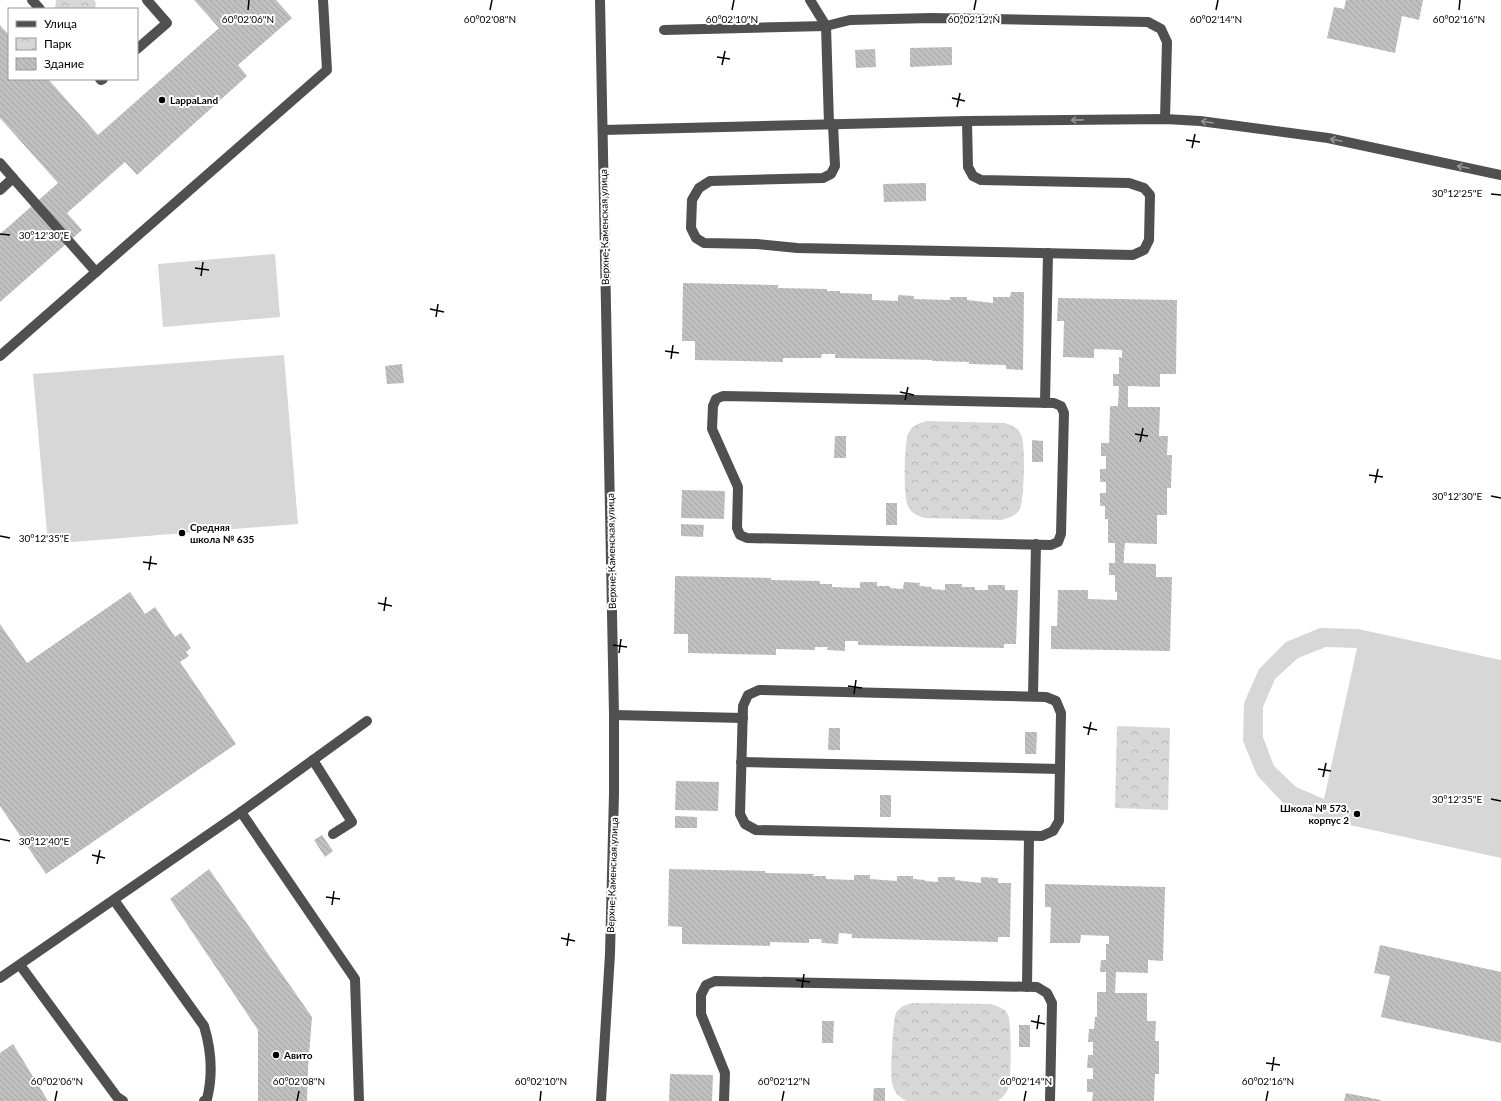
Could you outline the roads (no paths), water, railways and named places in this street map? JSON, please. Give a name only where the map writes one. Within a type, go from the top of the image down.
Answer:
[{"type":"street","points":[[32,0],[39,8]]},
{"type":"street","points":[[138,49],[167,23],[146,0]]},
{"type":"street","points":[[0,356],[327,70],[323,0]]},
{"type":"street","name":"Верхне-Каменская улица","points":[[600,0],[614,715],[614,794],[610,954],[601,1101]]},
{"type":"street","points":[[810,0],[826,26],[831,124],[835,166],[831,174],[823,178],[710,181],[698,188],[692,200],[691,228],[696,238],[704,243],[757,244],[797,248],[1133,255],[1144,250],[1149,240],[1150,195],[1144,188],[1129,183],[981,180],[973,176],[968,167],[968,121]]},
{"type":"street","points":[[664,30],[826,26],[850,20],[931,18],[1148,22],[1161,29],[1167,42],[1165,119]]},
{"type":"street","points":[[603,130],[968,121],[1165,119],[1200,121],[1328,138],[1501,175]]},
{"type":"street","points":[[0,163],[96,272]]},
{"type":"street","points":[[0,190],[13,178]]},
{"type":"street","points":[[1045,403],[1048,253]]},
{"type":"street","points":[[723,396],[1054,403],[1061,406],[1064,413],[1061,534],[1058,542],[1051,544],[1036,544],[746,538],[740,535],[737,528],[738,487],[712,429],[713,406],[716,399],[723,396]]},
{"type":"street","points":[[1032,696],[1036,544]]},
{"type":"street","points":[[759,690],[1032,696],[1046,696],[1056,701],[1061,713],[1059,820],[1053,831],[1042,836],[756,830],[745,824],[740,814],[743,706],[748,695],[759,690]]},
{"type":"street","points":[[614,715],[743,718]]},
{"type":"street","points":[[0,978],[241,812],[367,721]]},
{"type":"street","points":[[312,760],[352,822],[333,834]]},
{"type":"street","points":[[742,762],[1060,769]]},
{"type":"street","points":[[241,812],[355,979],[359,1101]]},
{"type":"street","points":[[1027,987],[1029,836]]},
{"type":"street","points":[[114,900],[204,1026],[209,1043],[211,1086],[207,1099],[204,1101]]},
{"type":"street","points":[[20,965],[117,1097],[123,1101]]},
{"type":"street","points":[[724,1101],[725,1073],[700,1014],[701,995],[706,985],[715,981],[1037,987],[1047,993],[1052,1003],[1050,1101]]},
{"type":"place","name":"LappaLand","points":[[162,100]]},
{"type":"place","name":"Средняя школа № 635","points":[[182,533]]},
{"type":"place","name":"Школа № 573, корпус 2","points":[[1357,814]]},
{"type":"place","name":"Авито","points":[[276,1055]]}]
